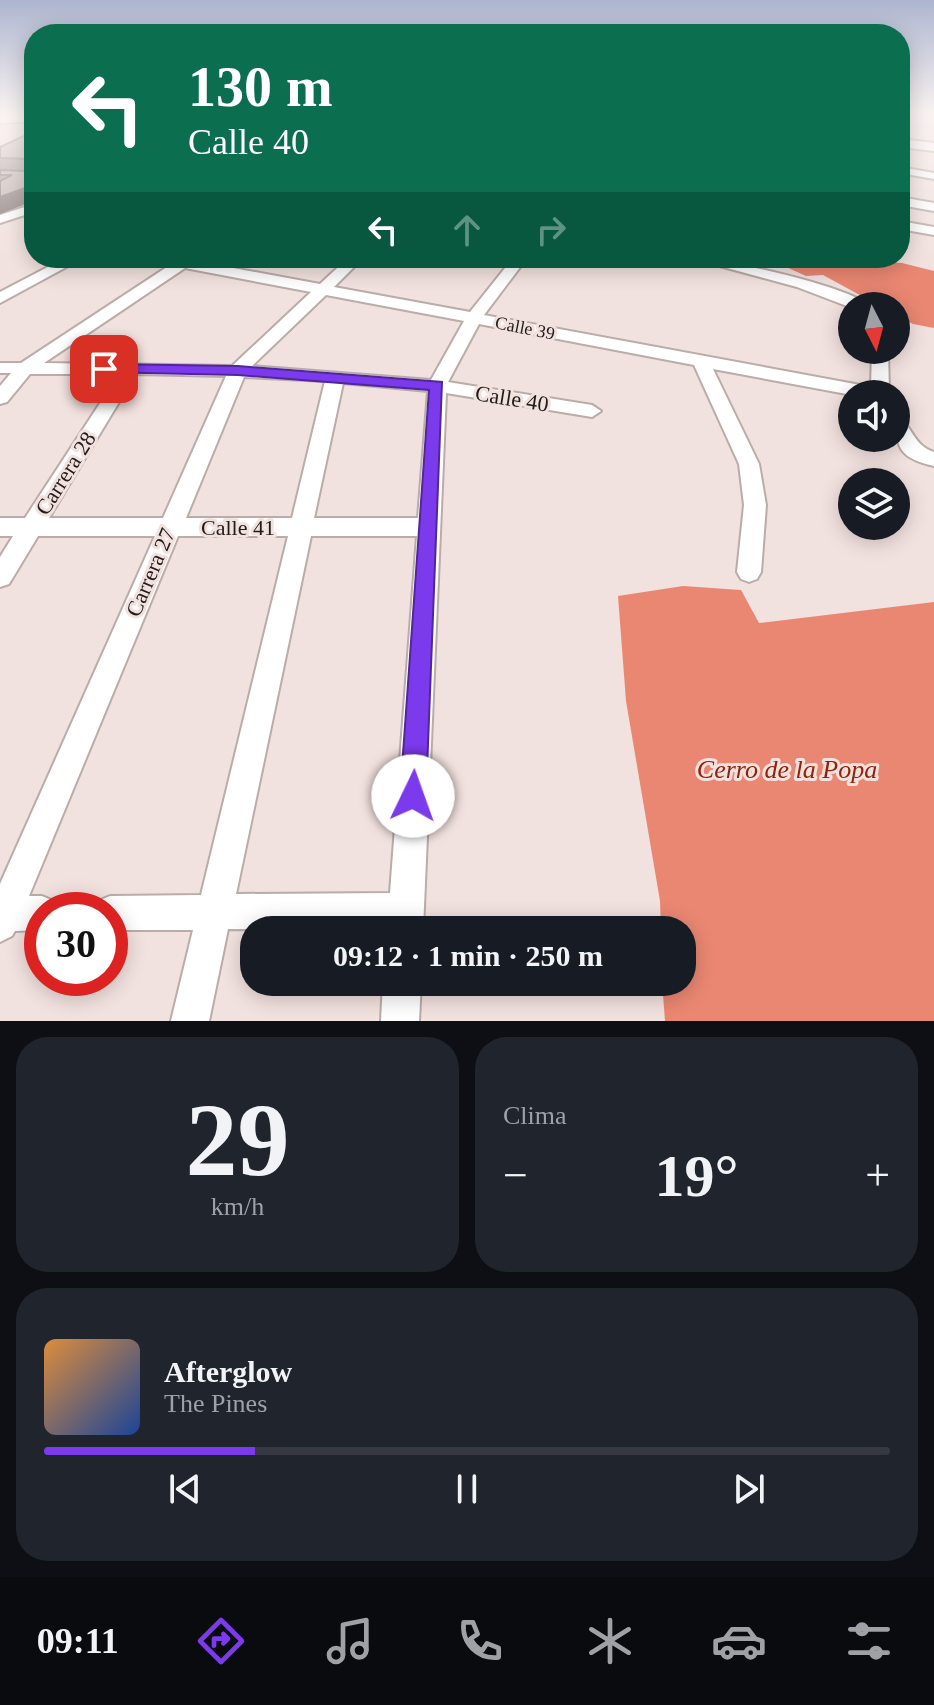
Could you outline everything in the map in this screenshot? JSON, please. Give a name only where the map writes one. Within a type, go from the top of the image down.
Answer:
[{"type":"street","points":[[910,172],[934,176]]},
{"type":"street","points":[[910,203],[934,207]]},
{"type":"street","points":[[0,219],[24,211]]},
{"type":"street","points":[[910,227],[934,231]]},
{"type":"street","points":[[0,298],[57,268]]},
{"type":"street","points":[[0,398],[25,368],[170,268]]},
{"type":"street","name":"Calle 39","points":[[220,268],[838,387]]},
{"type":"street","name":"Carrera 27","points":[[2,917],[238,370],[346,268]]},
{"type":"street","points":[[406,916],[437,386],[474,318],[512,268]]},
{"type":"street","points":[[737,268],[802,284],[838,297]]},
{"type":"street","points":[[701,361],[749,464],[755,505],[749,572]]},
{"type":"street","name":"Calle 40","points":[[0,368],[238,370],[335,377],[437,386],[592,411]]},
{"type":"street","name":"Carrera 28","points":[[0,577],[131,369]]},
{"type":"street","points":[[190,1021],[335,377]]},
{"type":"street","points":[[910,450],[916,455],[934,459]]},
{"type":"street","name":"Calle 41","points":[[0,527],[429,527]]},
{"type":"street","points":[[128,913],[310,916]]},
{"type":"street","points":[[2,917],[24,915]]},
{"type":"street","points":[[400,1021],[401,996]]},
{"type":"green space","points":[[910,265],[934,271],[934,328],[910,322],[910,292],[854,292],[823,275],[806,276],[788,268],[910,268]]},
{"type":"green space","name":"Cerro de la Popa","points":[[683,586],[741,590],[759,623],[934,602],[934,1021],[665,1021],[663,996],[696,996],[696,916],[661,916],[626,701],[618,596]]},
{"type":"building","points":[[0,170],[24,171],[24,188],[0,197],[0,181],[12,175],[0,175]]},
{"type":"route","points":[[104,369],[238,370],[437,386],[413,796]]}]
